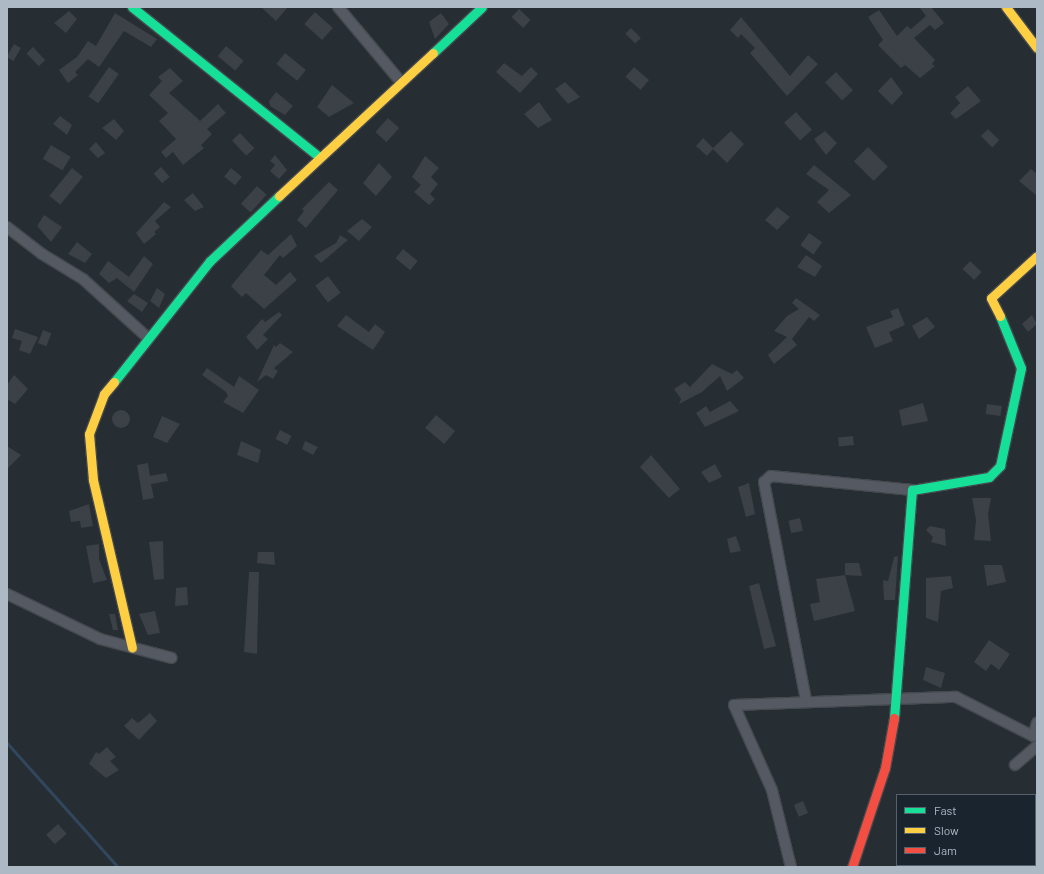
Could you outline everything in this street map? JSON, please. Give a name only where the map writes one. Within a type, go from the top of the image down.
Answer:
[{"type":"street","points":[[132,7],[319,157]]},
{"type":"street","points":[[338,7],[401,82]]},
{"type":"street","points":[[132,648],[93,480],[89,434],[104,394],[210,262],[319,157],[482,7]]},
{"type":"street","points":[[1006,7],[1037,48]]},
{"type":"street","points":[[7,227],[42,254],[83,278],[148,338]]},
{"type":"street","points":[[806,700],[764,482],[771,476],[912,490],[989,477],[1000,466],[1021,368],[1013,342],[991,298],[1037,256]]},
{"type":"street","points":[[852,867],[885,768],[896,698],[912,490]]},
{"type":"street","points":[[7,594],[86,633],[132,648],[172,658]]},
{"type":"street","points":[[791,867],[772,790],[734,705],[806,700],[956,697],[1036,739]]},
{"type":"street","points":[[1015,765],[1036,739],[1037,723]]},
{"type":"building","points":[[261,7],[288,7],[276,21]]},
{"type":"building","points":[[919,7],[931,7],[944,23],[935,30],[930,25],[914,38],[935,60],[932,64],[935,66],[920,78],[905,65],[901,68],[878,45],[883,40],[868,17],[879,10],[897,36],[907,26],[911,29],[926,16]]},
{"type":"building","points":[[519,9],[531,20],[523,28],[511,17]]},
{"type":"building","points":[[69,11],[77,19],[66,33],[54,23]]},
{"type":"building","points":[[315,12],[333,28],[322,40],[304,24]]},
{"type":"building","points":[[115,13],[157,39],[151,47],[124,31],[99,67],[88,59],[75,72],[78,75],[68,83],[59,70],[77,57],[88,41],[96,46]]},
{"type":"building","points":[[441,13],[449,24],[435,39],[429,22]]},
{"type":"building","points":[[741,17],[790,76],[808,55],[818,64],[787,96],[750,53],[755,48],[741,34],[738,38],[730,30]]},
{"type":"building","points":[[631,28],[641,38],[635,44],[625,34]]},
{"type":"building","points":[[14,44],[21,48],[13,61],[7,56]]},
{"type":"building","points":[[226,46],[244,61],[235,71],[218,56]]},
{"type":"building","points":[[33,47],[45,60],[39,66],[26,53]]},
{"type":"building","points":[[285,53],[306,70],[297,81],[276,64]]},
{"type":"building","points":[[504,63],[522,76],[531,67],[538,74],[520,93],[496,72]]},
{"type":"building","points":[[109,67],[119,74],[98,103],[88,96]]},
{"type":"building","points":[[634,67],[649,80],[641,90],[625,77]]},
{"type":"building","points":[[170,68],[183,81],[169,93],[200,121],[218,104],[226,113],[207,129],[212,134],[201,145],[204,148],[183,165],[173,152],[166,158],[161,152],[176,139],[159,121],[168,113],[149,95],[162,81],[158,77]]},
{"type":"building","points":[[836,72],[853,90],[842,101],[825,82]]},
{"type":"building","points":[[891,77],[903,93],[892,105],[878,91]]},
{"type":"building","points":[[565,82],[580,97],[568,104],[555,89]]},
{"type":"building","points":[[332,85],[354,103],[329,117],[317,107]]},
{"type":"building","points":[[968,86],[981,101],[956,119],[950,113],[960,103],[955,97]]},
{"type":"building","points":[[276,92],[293,106],[285,115],[270,106],[269,101]]},
{"type":"building","points":[[539,102],[552,120],[538,128],[524,114]]},
{"type":"building","points":[[796,112],[812,130],[800,141],[784,123]]},
{"type":"building","points":[[60,116],[72,125],[67,135],[53,124]]},
{"type":"building","points":[[388,118],[399,128],[386,142],[375,132]]},
{"type":"building","points":[[114,119],[124,131],[116,140],[102,128]]},
{"type":"building","points":[[988,129],[999,140],[992,147],[981,136]]},
{"type":"building","points":[[731,131],[744,144],[727,163],[713,149],[707,156],[696,146],[703,138],[713,148]]},
{"type":"building","points":[[825,131],[837,143],[826,155],[814,139]]},
{"type":"building","points":[[240,133],[254,148],[246,156],[232,141]]},
{"type":"building","points":[[96,142],[105,153],[98,158],[89,149]]},
{"type":"building","points":[[51,145],[71,157],[62,171],[43,159]]},
{"type":"building","points":[[868,147],[888,167],[874,181],[854,161]]},
{"type":"building","points":[[275,155],[287,170],[279,179],[270,171],[275,165],[270,161]]},
{"type":"building","points":[[425,156],[439,168],[431,177],[438,184],[430,194],[435,199],[429,205],[414,192],[421,185],[412,177]]},
{"type":"building","points":[[379,163],[392,177],[376,196],[363,183]]},
{"type":"building","points":[[814,165],[851,195],[829,213],[817,202],[829,190],[806,174]]},
{"type":"building","points":[[161,167],[170,177],[162,183],[154,174]]},
{"type":"building","points":[[72,168],[83,177],[60,205],[49,196]]},
{"type":"building","points":[[231,168],[242,177],[235,185],[224,177]]},
{"type":"building","points":[[1031,169],[1037,174],[1037,196],[1019,181]]},
{"type":"building","points":[[329,182],[338,190],[306,228],[297,220],[304,211],[302,209]]},
{"type":"building","points":[[257,186],[267,195],[251,213],[241,204]]},
{"type":"building","points":[[193,193],[204,207],[195,211],[184,200]]},
{"type":"building","points":[[164,202],[171,207],[155,221],[160,227],[154,232],[156,234],[144,244],[136,233]]},
{"type":"building","points":[[777,207],[790,217],[777,230],[765,220]]},
{"type":"building","points":[[44,215],[62,227],[51,242],[37,226]]},
{"type":"building","points":[[362,219],[372,227],[359,241],[347,231]]},
{"type":"building","points":[[809,233],[822,242],[814,254],[800,245]]},
{"type":"building","points":[[291,234],[297,246],[283,258],[280,255],[264,275],[276,285],[290,272],[297,280],[264,309],[246,293],[242,297],[231,286],[261,250],[268,255]]},
{"type":"building","points":[[340,235],[348,240],[321,263],[314,256],[336,243]]},
{"type":"building","points":[[77,242],[92,254],[85,263],[68,254]]},
{"type":"building","points":[[403,249],[418,261],[410,270],[395,258]]},
{"type":"building","points":[[806,255],[822,266],[815,277],[797,267]]},
{"type":"building","points":[[144,256],[153,264],[134,292],[117,278],[109,283],[99,274],[108,261],[129,277]]},
{"type":"building","points":[[970,261],[982,272],[974,280],[962,269]]},
{"type":"building","points":[[328,276],[341,293],[328,302],[315,286]]},
{"type":"building","points":[[157,288],[165,294],[159,308],[150,301]]},
{"type":"building","points":[[134,294],[148,303],[142,312],[127,301]]},
{"type":"building","points":[[796,298],[820,315],[814,321],[809,317],[792,339],[797,345],[774,364],[768,355],[787,337],[774,331],[787,316],[799,309],[792,303]]},
{"type":"building","points":[[898,308],[905,325],[889,332],[893,341],[875,348],[866,327],[893,317],[890,311]]},
{"type":"building","points":[[279,312],[282,315],[263,335],[268,339],[257,350],[246,337],[262,319],[265,322]]},
{"type":"building","points":[[346,315],[369,332],[375,324],[385,332],[373,350],[337,326]]},
{"type":"building","points":[[1032,315],[1037,324],[1028,332],[1022,324]]},
{"type":"building","points":[[927,317],[935,327],[919,339],[912,326]]},
{"type":"building","points":[[15,329],[38,337],[30,354],[19,350],[22,341],[12,338]]},
{"type":"building","points":[[43,330],[51,333],[46,346],[38,343]]},
{"type":"building","points":[[280,343],[293,352],[274,368],[278,371],[273,379],[266,375],[257,382],[274,345],[276,347]]},
{"type":"building","points":[[712,364],[732,374],[737,370],[744,378],[727,391],[720,376],[702,392],[679,404],[681,399],[674,389],[685,382],[690,387]]},
{"type":"building","points":[[207,368],[234,387],[239,376],[259,390],[243,413],[223,402],[228,396],[226,392],[202,375]]},
{"type":"building","points":[[14,375],[28,389],[15,404],[7,399],[7,385]]},
{"type":"building","points":[[730,401],[739,411],[705,427],[696,413],[706,406],[710,412]]},
{"type":"building","points":[[923,403],[928,421],[902,426],[899,410]]},
{"type":"building","points":[[987,404],[1002,406],[1000,416],[986,414]]},
{"type":"building","points":[[121,410],[127,413],[130,419],[127,425],[121,428],[115,425],[112,419],[115,413]]},
{"type":"building","points":[[436,415],[455,431],[444,444],[425,428]]},
{"type":"building","points":[[162,416],[180,424],[167,443],[153,437]]},
{"type":"building","points":[[280,430],[292,436],[287,445],[275,439]]},
{"type":"building","points":[[853,436],[854,445],[839,447],[838,438]]},
{"type":"building","points":[[241,441],[261,450],[258,463],[237,455]]},
{"type":"building","points":[[305,441],[318,447],[313,455],[302,449]]},
{"type":"building","points":[[7,446],[21,455],[7,469]]},
{"type":"building","points":[[651,455],[680,489],[669,498],[640,467]]},
{"type":"building","points":[[148,463],[150,476],[166,473],[168,481],[151,484],[154,498],[143,500],[137,465]]},
{"type":"building","points":[[715,464],[722,477],[709,483],[701,472]]},
{"type":"building","points":[[749,483],[755,514],[746,517],[738,487]]},
{"type":"building","points":[[972,498],[991,498],[988,514],[991,541],[974,540],[976,520]]},
{"type":"building","points":[[89,504],[93,526],[81,528],[80,521],[71,522],[69,511]]},
{"type":"building","points":[[800,518],[803,531],[791,533],[788,521]]},
{"type":"building","points":[[930,526],[945,529],[946,546],[931,542],[933,537],[926,530]]},
{"type":"building","points":[[736,536],[741,551],[730,553],[727,539]]},
{"type":"building","points":[[163,541],[164,579],[154,580],[149,542]]},
{"type":"building","points":[[99,544],[99,559],[107,580],[93,583],[86,546]]},
{"type":"building","points":[[258,552],[274,552],[275,565],[257,563]]},
{"type":"building","points":[[898,556],[895,600],[884,600],[883,580],[888,581],[894,557]]},
{"type":"building","points":[[845,563],[859,563],[862,576],[845,575]]},
{"type":"building","points":[[984,565],[1002,565],[1006,582],[987,586]]},
{"type":"building","points":[[249,572],[259,572],[257,654],[244,652]]},
{"type":"building","points":[[845,575],[855,611],[814,621],[810,604],[820,602],[816,579]]},
{"type":"building","points":[[951,576],[953,588],[941,591],[938,622],[926,618],[926,578]]},
{"type":"building","points":[[759,583],[776,646],[764,649],[749,586]]},
{"type":"building","points":[[187,587],[188,605],[175,606],[176,588]]},
{"type":"building","points":[[155,611],[160,633],[148,635],[139,614]]},
{"type":"building","points":[[109,614],[115,614],[118,630],[113,630]]},
{"type":"building","points":[[989,640],[1010,654],[999,670],[991,664],[986,671],[974,662]]},
{"type":"building","points":[[926,667],[945,673],[941,688],[923,680]]},
{"type":"building","points":[[150,713],[157,721],[139,740],[124,726],[132,718],[138,723]]},
{"type":"building","points":[[107,747],[116,757],[110,761],[119,770],[106,778],[89,764],[96,752],[99,754]]},
{"type":"building","points":[[803,801],[808,813],[799,817],[794,805]]},
{"type":"building","points":[[58,824],[67,834],[55,844],[46,835]]},
{"type":"waterway","points":[[7,743],[118,867]]},
{"type":"traffic: fast","points":[[132,7],[319,157]]},
{"type":"traffic: fast","points":[[433,53],[482,7]]},
{"type":"traffic: fast","points":[[114,382],[210,261],[279,196]]},
{"type":"traffic: fast","points":[[894,718],[912,490],[989,477],[1000,466],[1021,368],[1000,316]]},
{"type":"traffic: slow","points":[[1006,7],[1037,48]]},
{"type":"traffic: slow","points":[[279,196],[433,53]]},
{"type":"traffic: slow","points":[[1000,316],[991,298],[1037,256]]},
{"type":"traffic: slow","points":[[114,382],[104,394],[89,434],[93,480],[132,648]]},
{"type":"traffic: jam","points":[[852,867],[885,768],[894,718]]}]
